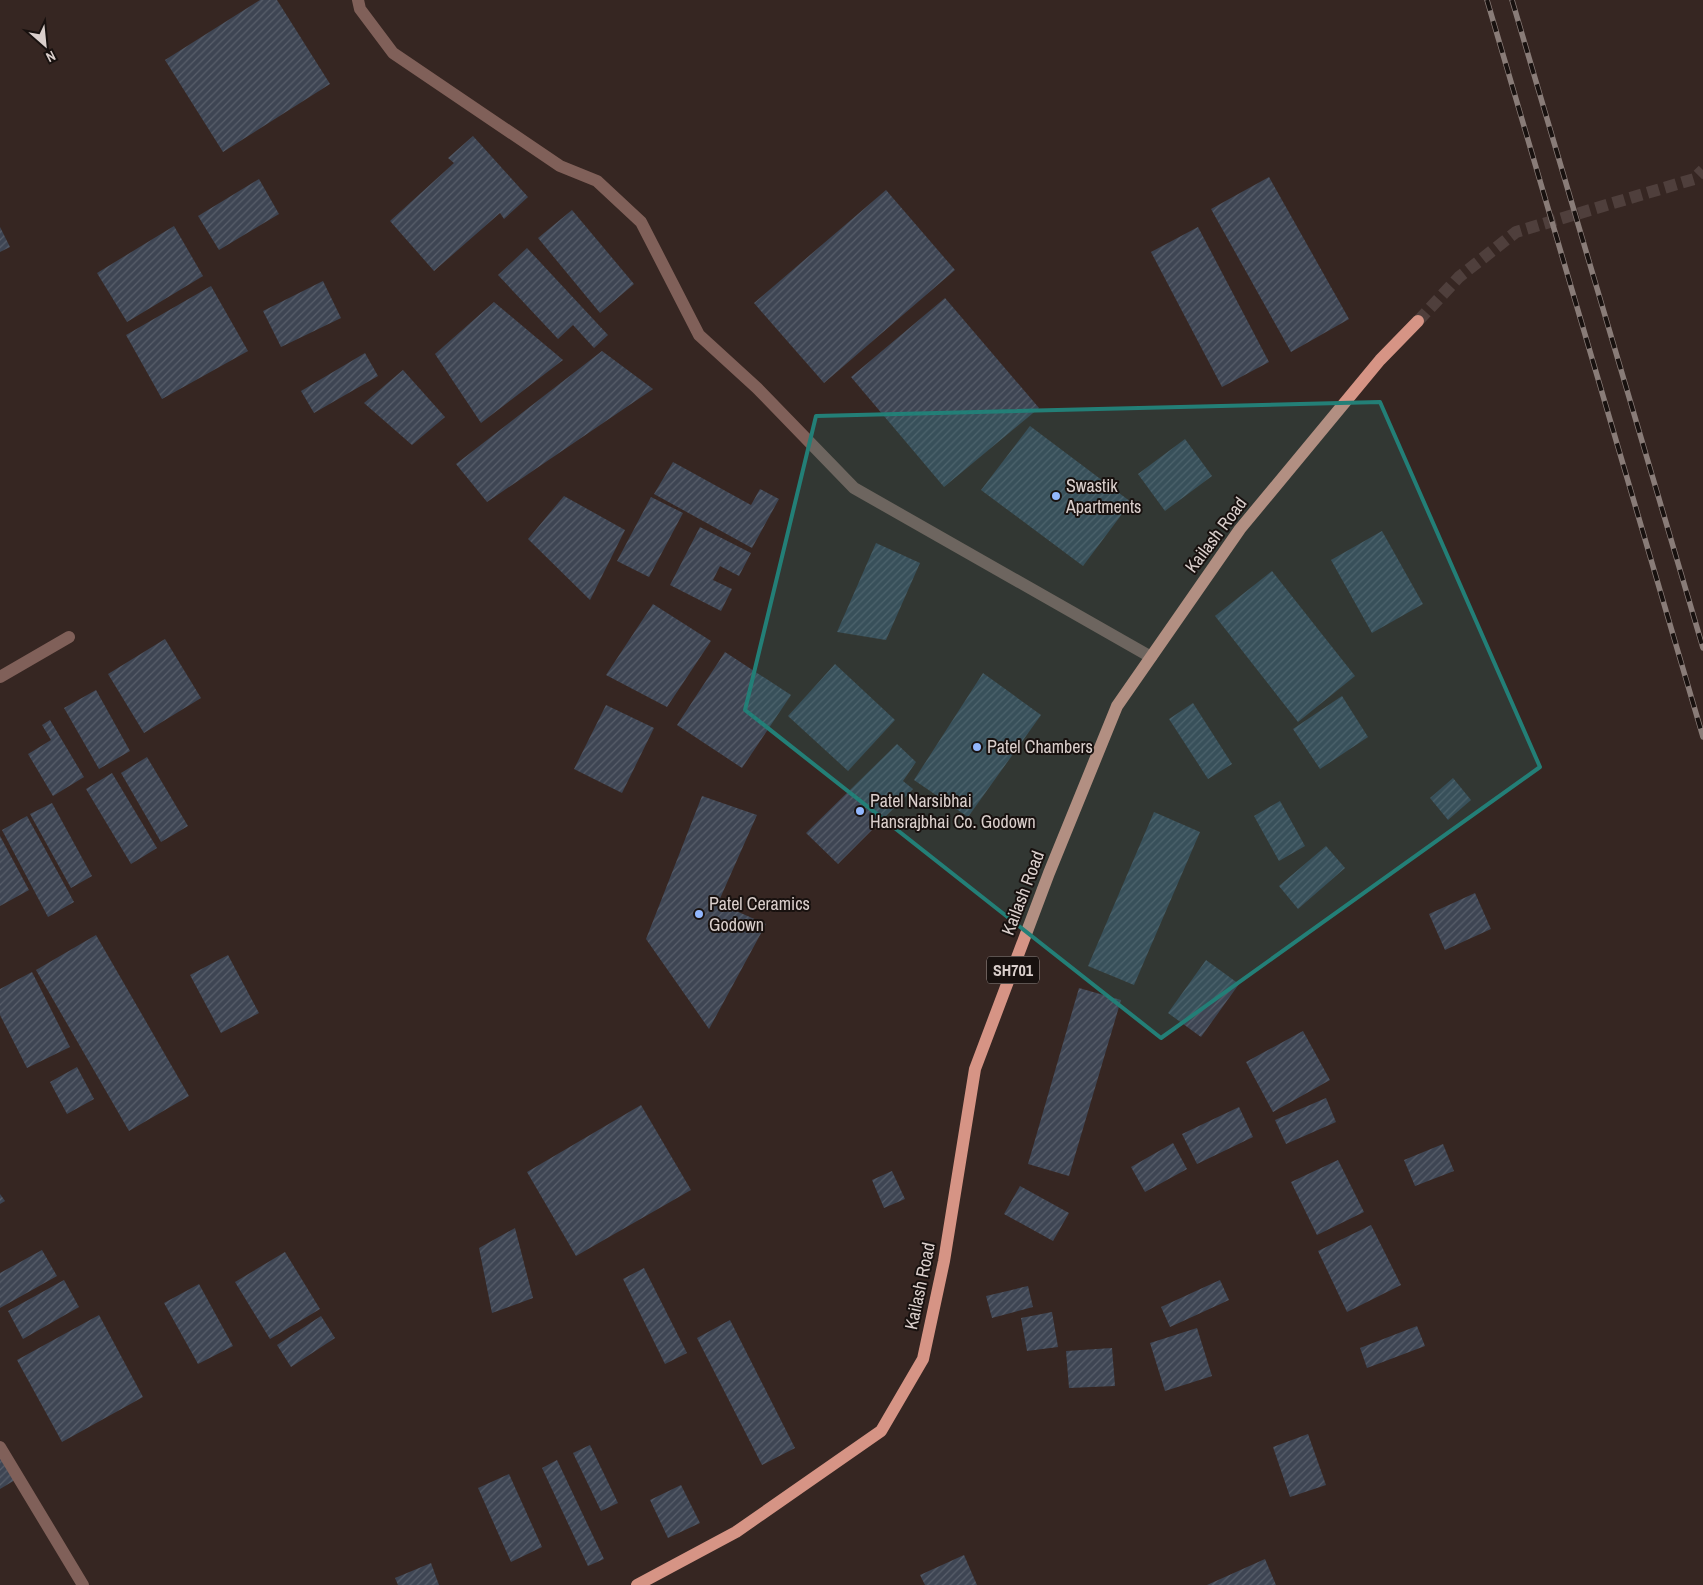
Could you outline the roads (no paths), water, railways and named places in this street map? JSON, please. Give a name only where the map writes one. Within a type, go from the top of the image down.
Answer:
[{"type":"main road","name":"Kailash Road","points":[[637,1585],[736,1532],[881,1431],[923,1358],[944,1262],[975,1069],[1049,873],[1117,706],[1240,529],[1380,360],[1418,321]]},
{"type":"street","points":[[358,0],[360,8],[393,53],[560,166],[597,181],[641,222],[699,335],[757,388],[854,488],[1151,656]]},
{"type":"street","points":[[0,677],[69,637]]},
{"type":"street","points":[[0,1447],[83,1585]]},
{"type":"tunnel","points":[[1418,321],[1459,277],[1516,232],[1694,179],[1703,170]]},
{"type":"railway","points":[[1487,0],[1703,737]]},
{"type":"railway","points":[[1512,0],[1703,648]]},
{"type":"place","name":"Swastik Apartments","points":[[1056,496]]},
{"type":"place","name":"Patel Chambers","points":[[977,747]]},
{"type":"place","name":"Patel Narsibhai Hansrajbhai Co. Godown","points":[[860,811]]},
{"type":"place","name":"Patel Ceramics Godown","points":[[699,914]]}]
